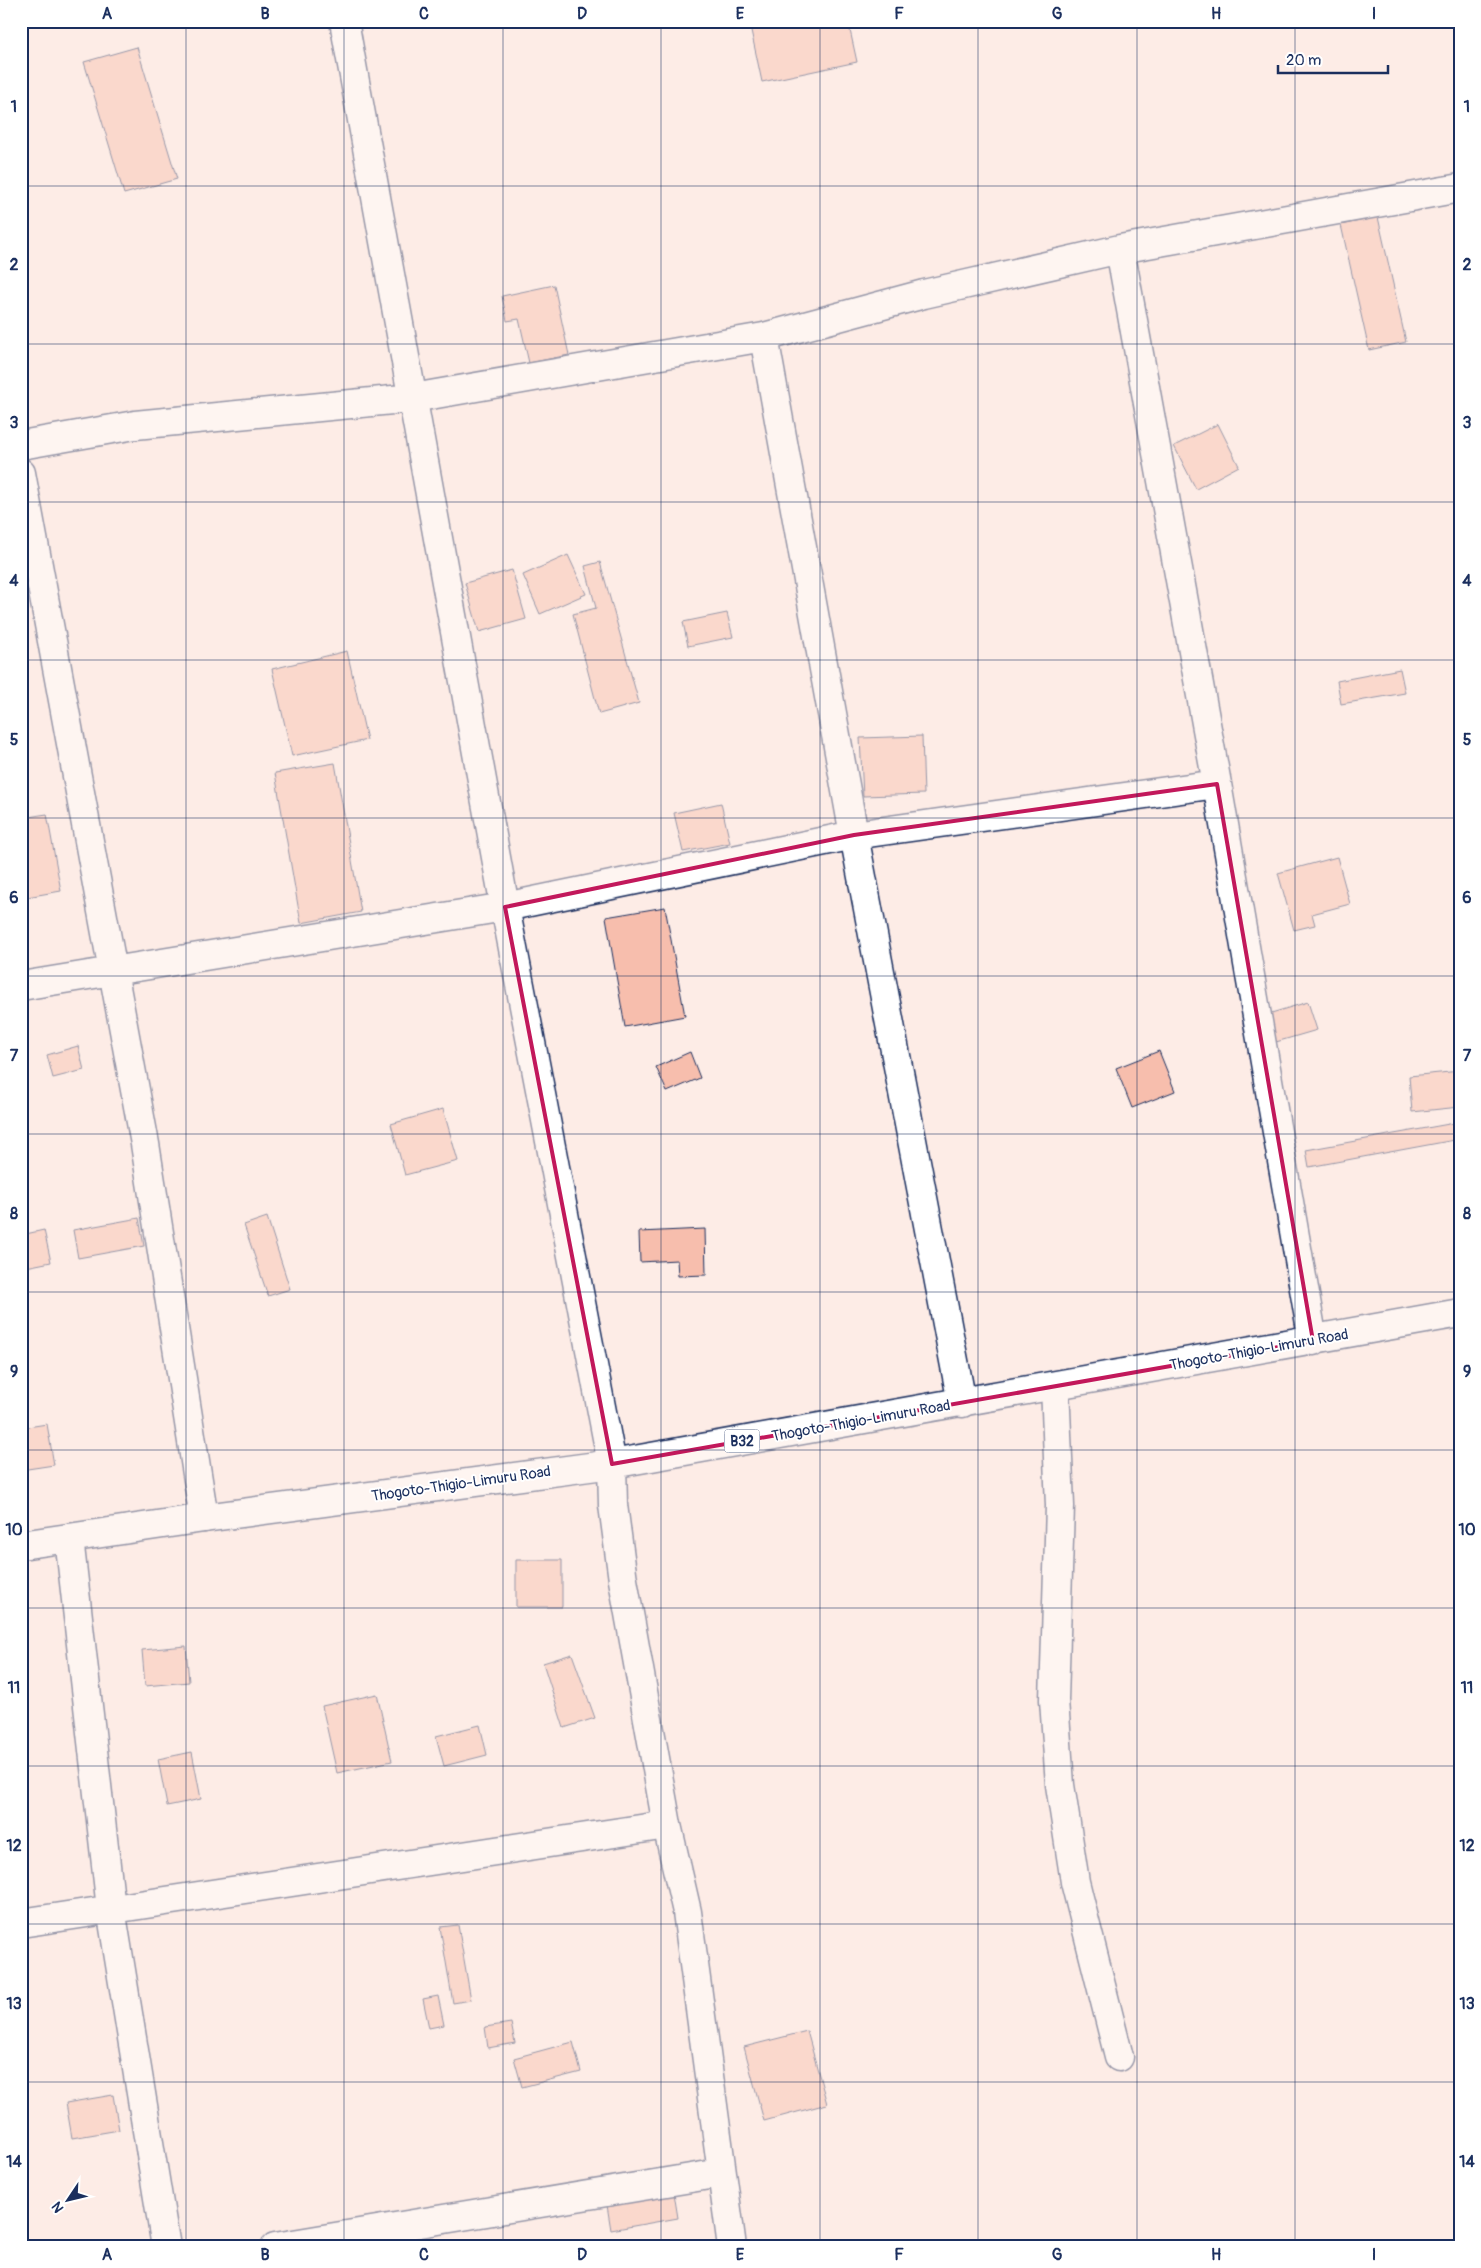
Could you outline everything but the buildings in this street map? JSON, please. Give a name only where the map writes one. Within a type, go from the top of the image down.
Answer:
[{"type":"main road","points":[[344,21],[505,907],[612,1464],[613,1506],[623,1580],[667,1825],[687,1912],[732,2247]]},
{"type":"main road","points":[[21,445],[134,425],[412,398],[764,337],[924,294],[1120,249],[1460,188]]},
{"type":"main road","points":[[1120,249],[1217,784],[1313,1341]]},
{"type":"main road","points":[[764,337],[854,835],[962,1403]]},
{"type":"main road","points":[[21,473],[145,1144],[204,1518]]},
{"type":"main road","points":[[21,986],[505,907],[854,835],[1217,784]]},
{"type":"main road","name":"Thogoto-Thigio-Limuru Road","points":[[21,1546],[204,1518],[612,1464],[1313,1341],[1460,1313]]},
{"type":"main road","points":[[1055,1386],[1060,1506],[1054,1700],[1060,1785],[1075,1882],[1119,2057]]},
{"type":"main road","points":[[69,1538],[111,1909],[166,2247]]},
{"type":"main road","points":[[21,1924],[667,1825]]},
{"type":"main road","points":[[275,2247],[721,2173]]},
{"type":"highlighted area","points":[[1217,784],[1313,1341],[612,1464],[505,907],[854,835]]}]
